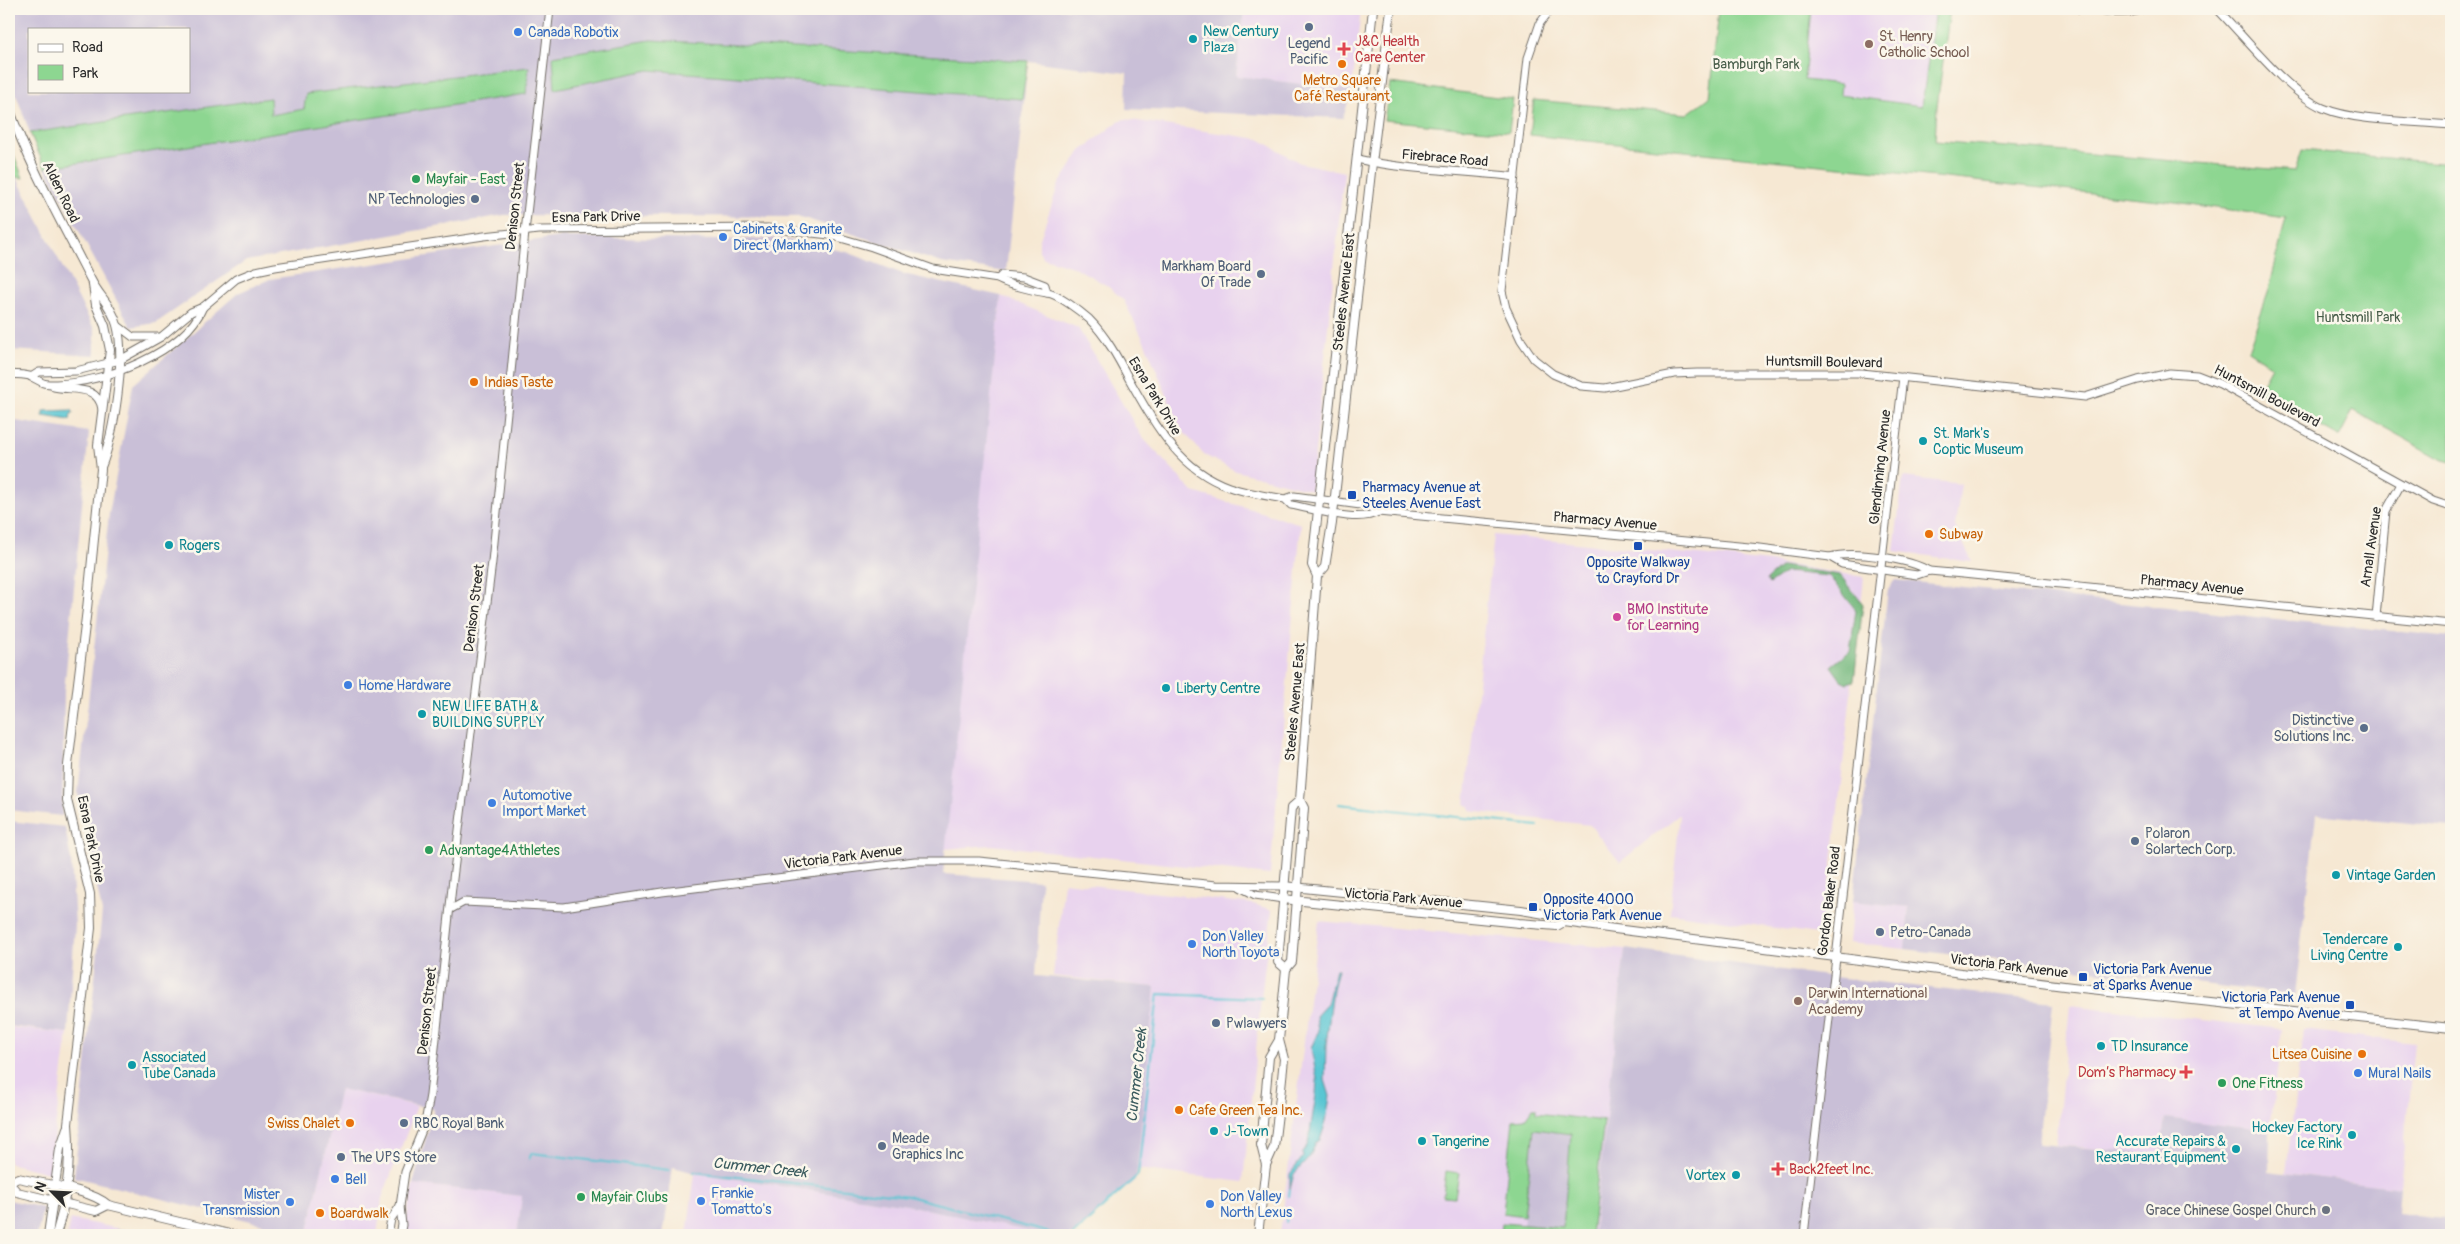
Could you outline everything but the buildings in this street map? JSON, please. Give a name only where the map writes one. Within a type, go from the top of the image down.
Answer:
[{"type":"main road","name":"Steeles Avenue East","points":[[1258,1235],[1266,1166],[1274,1147],[1284,1059],[1279,1040],[1286,968],[1292,962],[1299,887],[1304,808],[1300,800],[1317,576],[1312,565],[1373,9]]},
{"type":"main road","name":"Steeles Avenue East","points":[[1317,576],[1325,567],[1334,502],[1391,9]]},
{"type":"main road","name":"Alden Road","points":[[9,108],[28,155],[93,285],[106,299],[117,325],[121,346],[119,371]]},
{"type":"main road","name":"Alden Road","points":[[93,285],[96,305],[105,326],[110,350],[108,364]]},
{"type":"main road","name":"Esna Park Drive","points":[[56,1235],[66,1189],[70,1153],[68,1124],[91,928],[90,894],[67,800],[68,765],[87,609],[101,469],[98,445],[108,364]]},
{"type":"main road","name":"Esna Park Drive","points":[[101,469],[109,448],[119,371]]},
{"type":"main road","name":"Steeles Avenue East","points":[[1286,968],[1278,962],[1283,886],[1291,808],[1300,800]]},
{"type":"main road","name":"Victoria Park Avenue","points":[[1283,886],[1521,910],[1558,916],[1564,922]]},
{"type":"main road","name":"Victoria Park Avenue","points":[[1283,899],[1519,923],[1557,926],[1564,922],[2072,987],[2451,1028]]},
{"type":"main road","name":"Steeles Avenue East","points":[[1266,1166],[1260,1145],[1269,1057],[1279,1040]]},
{"type":"main road","name":"Esna Park Drive","points":[[48,1235],[60,1149],[68,1124]]},
{"type":"main road","points":[[108,1206],[96,1211],[17,1192],[9,1183],[18,1178],[66,1189],[100,1198],[108,1206],[234,1235]]},
{"type":"street","name":"Denison Street","points":[[400,1235],[402,1225],[400,1206],[406,1172],[426,1118],[492,562],[525,232],[550,9]]},
{"type":"street","name":"Huntsmill Boulevard","points":[[1551,9],[1540,24],[1528,58],[1503,299],[1521,340],[1530,353],[1553,374],[1581,386],[1605,388],[1674,374],[1862,373],[2085,398],[2138,380],[2170,373],[2205,376],[2434,502],[2451,507]]},
{"type":"street","points":[[2079,9],[2112,13],[2134,12],[2144,9]]},
{"type":"street","points":[[2217,9],[2292,87],[2313,103],[2346,114],[2451,125]]},
{"type":"street","name":"Firebrace Road","points":[[1357,159],[1434,171],[1515,177]]},
{"type":"street","name":"Esna Park Drive","points":[[108,364],[120,360],[161,337],[191,312],[203,308],[236,280],[256,271],[398,248],[525,232],[588,229],[736,228],[808,231],[872,247],[933,269],[998,279],[1002,282],[1022,286],[1042,294],[1047,293],[1078,311],[1100,333],[1112,348],[1163,438],[1185,460],[1212,480],[1228,487],[1285,499],[1292,504],[1318,510]]},
{"type":"street","name":"Esna Park Drive","points":[[107,374],[145,360],[170,344],[197,321],[203,308]]},
{"type":"street","points":[[117,325],[134,338],[161,337]]},
{"type":"street","points":[[31,377],[39,372],[76,371],[108,364]]},
{"type":"street","points":[[9,374],[31,377],[39,383],[60,388],[83,389],[94,394],[101,401],[102,414]]},
{"type":"street","points":[[39,383],[79,382],[107,374]]},
{"type":"street","name":"Glendinning Avenue","points":[[1880,570],[1903,377]]},
{"type":"street","name":"Arnall Avenue","points":[[2376,617],[2386,511],[2401,484]]},
{"type":"street","name":"Esna Park Drive","points":[[1285,499],[1294,496],[1334,502]]},
{"type":"street","name":"Pharmacy Avenue","points":[[1334,502],[1368,506],[1378,512],[1760,548],[1830,557],[1842,564],[1917,576],[1930,571]]},
{"type":"street","name":"Pharmacy Avenue","points":[[1318,510],[1369,517],[1378,512]]},
{"type":"street","name":"Pharmacy Avenue","points":[[1830,557],[1843,553],[1918,564],[1930,571],[2451,624]]},
{"type":"street","name":"Gordon Baker Road","points":[[1804,1235],[1880,570]]},
{"type":"street","name":"Victoria Park Avenue","points":[[450,909],[464,902],[564,907],[662,892],[915,861],[979,861],[1240,886],[1256,884],[1283,886]]},
{"type":"street","name":"Victoria Park Avenue","points":[[1240,886],[1255,895],[1283,899]]},
{"type":"street","name":"Denison Street","points":[[388,1235],[391,1219],[400,1206]]},
{"type":"shaded area","points":[[9,9],[1244,9],[1236,76],[1352,90],[1343,118],[1126,109],[1127,73],[1028,61],[1006,272],[942,263],[801,217],[504,215],[246,261],[156,323],[131,327],[45,168],[9,75]]},
{"type":"shaded area","points":[[1244,9],[1361,9],[1352,90],[1236,76]]},
{"type":"shaded area","name":"St. Henry Catholic School","points":[[1811,9],[1935,9],[1923,106],[1840,95],[1804,80]]},
{"type":"shaded area","points":[[1124,119],[1259,139],[1300,163],[1344,172],[1311,490],[1236,471],[1204,455],[1181,429],[1145,343],[1123,299],[1106,285],[1076,268],[1044,258],[1039,252],[1039,242],[1058,186],[1081,151]]},
{"type":"shaded area","points":[[9,176],[17,178],[95,331],[95,355],[9,350]]},
{"type":"shaded area","points":[[559,237],[716,240],[779,238],[847,252],[903,274],[1001,296],[943,874],[1041,881],[1036,976],[1155,987],[1136,1179],[1073,1235],[1046,1235],[907,1205],[695,1173],[673,1167],[663,1235],[517,1235],[522,1196],[413,1184],[434,1109],[340,1089],[307,1235],[74,1177],[102,912],[78,793],[109,514],[133,385],[238,293],[270,279]]},
{"type":"shaded area","name":"Liberty Centre","points":[[1001,296],[1078,328],[1142,437],[1193,492],[1301,524],[1270,875],[991,845],[944,849]]},
{"type":"shaded area","points":[[9,420],[89,432],[64,692],[62,816],[9,810]]},
{"type":"shaded area","points":[[1903,477],[1961,484],[1955,526],[1972,562],[1894,551]]},
{"type":"shaded area","points":[[1494,535],[1770,562],[1864,577],[1824,935],[1670,913],[1680,814],[1620,862],[1590,825],[1470,811],[1470,806],[1465,805]]},
{"type":"shaded area","points":[[1895,580],[2451,637],[2451,827],[2316,814],[2295,995],[1905,949],[1909,907],[1853,901],[1888,589]]},
{"type":"shaded area","points":[[9,821],[65,827],[71,860],[75,925],[68,1033],[9,1026]]},
{"type":"shaded area","points":[[1064,882],[1253,904],[1272,910],[1261,998],[1243,1182],[1137,1169],[1155,987],[1053,976]]},
{"type":"shaded area","points":[[1853,901],[1909,907],[1905,949],[1849,943]]},
{"type":"shaded area","points":[[1319,921],[1625,949],[1593,1235],[1280,1235]]},
{"type":"shaded area","points":[[1625,949],[1842,978],[2053,1002],[2038,1144],[2160,1154],[2165,1118],[2270,1131],[2269,1171],[2400,1188],[2398,1213],[2451,1219],[2451,1235],[1593,1235]]},
{"type":"shaded area","points":[[2070,1005],[2282,1029],[2270,1131],[2165,1118],[2160,1154],[2056,1145]]},
{"type":"shaded area","points":[[9,1027],[68,1033],[49,1173],[9,1163]]},
{"type":"shaded area","points":[[2303,1030],[2414,1043],[2400,1188],[2286,1173]]},
{"type":"shaded area","points":[[340,1089],[417,1106],[382,1198],[377,1235],[307,1235]]},
{"type":"shaded area","points":[[1534,1129],[1572,1134],[1563,1228],[1523,1225]]},
{"type":"shaded area","points":[[695,1173],[907,1205],[1046,1235],[687,1235]]},
{"type":"shaded area","points":[[413,1184],[522,1196],[517,1235],[405,1235],[404,1230]]},
{"type":"shaded area","points":[[9,1200],[43,1208],[37,1235],[9,1235]]},
{"type":"shaded area","points":[[70,1219],[116,1228],[115,1235],[67,1235]]},
{"type":"shaded area","points":[[116,1228],[150,1235],[115,1235]]},
{"type":"green space","name":"Huntsmill Park","points":[[1719,9],[1811,9],[1804,80],[1841,84],[1840,95],[1922,106],[1935,9],[1950,9],[1937,106],[1935,141],[2295,171],[2302,150],[2451,164],[2451,462],[2443,460],[2353,410],[2339,437],[2258,392],[2272,366],[2248,350],[2269,290],[2286,218],[2168,201],[1530,135],[1534,100],[1687,114],[1710,97]]},
{"type":"green space","points":[[651,40],[1028,61],[1022,99],[649,70],[555,89],[553,56]]},
{"type":"green space","points":[[529,67],[526,94],[45,168],[30,133],[270,98],[271,115],[304,109],[306,94]]},
{"type":"green space","points":[[1390,83],[1513,99],[1509,132],[1384,120]]},
{"type":"green space","points":[[9,142],[23,178],[9,176]]},
{"type":"green space","points":[[1782,566],[1840,575],[1863,604],[1854,681],[1847,683],[1841,680],[1831,666],[1850,651],[1856,610],[1829,576],[1786,572],[1769,584],[1766,580]]},
{"type":"green space","points":[[1533,1108],[1536,1108],[1536,1113],[1604,1121],[1591,1235],[1501,1235],[1502,1223],[1563,1228],[1571,1134],[1534,1129],[1524,1216],[1503,1213],[1513,1120],[1525,1119]]},
{"type":"green space","points":[[1446,1171],[1459,1173],[1455,1197],[1443,1196]]},
{"type":"water","points":[[72,410],[73,413],[70,420],[43,416],[43,411]]},
{"type":"water","points":[[1336,969],[1338,969],[1333,989],[1326,1045],[1325,1080],[1330,1096],[1326,1122],[1320,1140],[1316,1143],[1309,1158],[1294,1174],[1290,1189],[1290,1174],[1303,1157],[1302,1153],[1308,1144],[1316,1095],[1317,1079],[1311,1048],[1318,1032],[1316,1016],[1327,1004]]},
{"type":"waterway","points":[[1339,804],[1538,826]]},
{"type":"waterway","name":"Cummer Creek","points":[[1073,1235],[1138,1175],[1158,994],[1262,998]]},
{"type":"waterway","name":"Cummer Creek","points":[[529,1159],[532,1153],[669,1170]]},
{"type":"waterway","name":"Cummer Creek","points":[[694,1172],[908,1196],[1058,1235]]},
{"type":"waterway","points":[[1289,1196],[1290,1189]]},
{"type":"waterway","points":[[1286,1223],[1287,1213]]},
{"type":"place","name":"Legend Pacific","points":[[1309,27]]},
{"type":"place","name":"Canada Robotix","points":[[518,32]]},
{"type":"place","name":"New Century Plaza","points":[[1193,39]]},
{"type":"place","name":"St. Henry Catholic School","points":[[1869,44]]},
{"type":"place","name":"J&C Health Care Center","points":[[1344,49]]},
{"type":"place","name":"Metro Square Café Restaurant","points":[[1342,64]]},
{"type":"place","name":"Mayfair - East","points":[[416,179]]},
{"type":"place","name":"NP Technologies","points":[[475,199]]},
{"type":"place","name":"Cabinets & Granite Direct (Markham)","points":[[723,237]]},
{"type":"place","name":"Markham Board Of Trade","points":[[1261,274]]},
{"type":"place","name":"Indias Taste","points":[[474,382]]},
{"type":"place","name":"St. Mark's Coptic Museum","points":[[1923,441]]},
{"type":"place","name":"Pharmacy Avenue at Steeles Avenue East","points":[[1352,495]]},
{"type":"place","name":"Subway","points":[[1929,534]]},
{"type":"place","name":"Rogers","points":[[169,545]]},
{"type":"place","name":"Opposite Walkway to Crayford Dr","points":[[1638,546]]},
{"type":"place","name":"BMO Institute for Learning","points":[[1617,617]]},
{"type":"place","name":"Home Hardware","points":[[348,685]]},
{"type":"place","name":"Liberty Centre","points":[[1166,688]]},
{"type":"place","name":"NEW LIFE BATH & BUILDING SUPPLY","points":[[422,714]]},
{"type":"place","name":"Distinctive Solutions Inc.","points":[[2364,728]]},
{"type":"place","name":"Automotive Import Market","points":[[492,803]]},
{"type":"place","name":"Polaron Solartech Corp.","points":[[2135,841]]},
{"type":"place","name":"Advantage4Athletes","points":[[429,850]]},
{"type":"place","name":"Vintage Garden","points":[[2336,875]]},
{"type":"place","name":"Opposite 4000 Victoria Park Avenue","points":[[1533,907]]},
{"type":"place","name":"Petro-Canada","points":[[1880,932]]},
{"type":"place","name":"Don Valley North Toyota","points":[[1192,944]]},
{"type":"place","name":"Tendercare Living Centre","points":[[2398,947]]},
{"type":"place","name":"Victoria Park Avenue at Sparks Avenue","points":[[2083,977]]},
{"type":"place","name":"Darwin International Academy","points":[[1798,1001]]},
{"type":"place","name":"Victoria Park Avenue at Tempo Avenue","points":[[2350,1005]]},
{"type":"place","name":"Pwlawyers","points":[[1216,1023]]},
{"type":"place","name":"TD Insurance","points":[[2101,1046]]},
{"type":"place","name":"Litsea Cuisine","points":[[2362,1054]]},
{"type":"place","name":"Associated Tube Canada","points":[[132,1065]]},
{"type":"place","name":"Dom’s Pharmacy","points":[[2186,1072]]},
{"type":"place","name":"Mural Nails","points":[[2358,1073]]},
{"type":"place","name":"One Fitness","points":[[2222,1083]]},
{"type":"place","name":"Cafe Green Tea Inc.","points":[[1179,1110]]},
{"type":"place","name":"Swiss Chalet","points":[[350,1123]]},
{"type":"place","name":"RBC Royal Bank","points":[[404,1123]]},
{"type":"place","name":"J-Town","points":[[1214,1131]]},
{"type":"place","name":"Hockey Factory Ice Rink","points":[[2352,1135]]},
{"type":"place","name":"Tangerine","points":[[1422,1141]]},
{"type":"place","name":"Meade Graphics Inc","points":[[882,1146]]},
{"type":"place","name":"Accurate Repairs & Restaurant Equipment","points":[[2236,1149]]},
{"type":"place","name":"The UPS Store","points":[[341,1157]]},
{"type":"place","name":"Back2feet Inc.","points":[[1778,1169]]},
{"type":"place","name":"Vortex","points":[[1736,1175]]},
{"type":"place","name":"Bell","points":[[335,1179]]},
{"type":"place","name":"Mayfair Clubs","points":[[581,1197]]},
{"type":"place","name":"Frankie Tomatto's","points":[[701,1201]]},
{"type":"place","name":"Mister Transmission","points":[[290,1202]]},
{"type":"place","name":"Don Valley North Lexus","points":[[1210,1204]]},
{"type":"place","name":"Grace Chinese Gospel Church","points":[[2326,1210]]},
{"type":"place","name":"Boardwalk","points":[[320,1213]]},
{"type":"park label","name":"Bamburgh Park","points":[[1756,64]]}]
